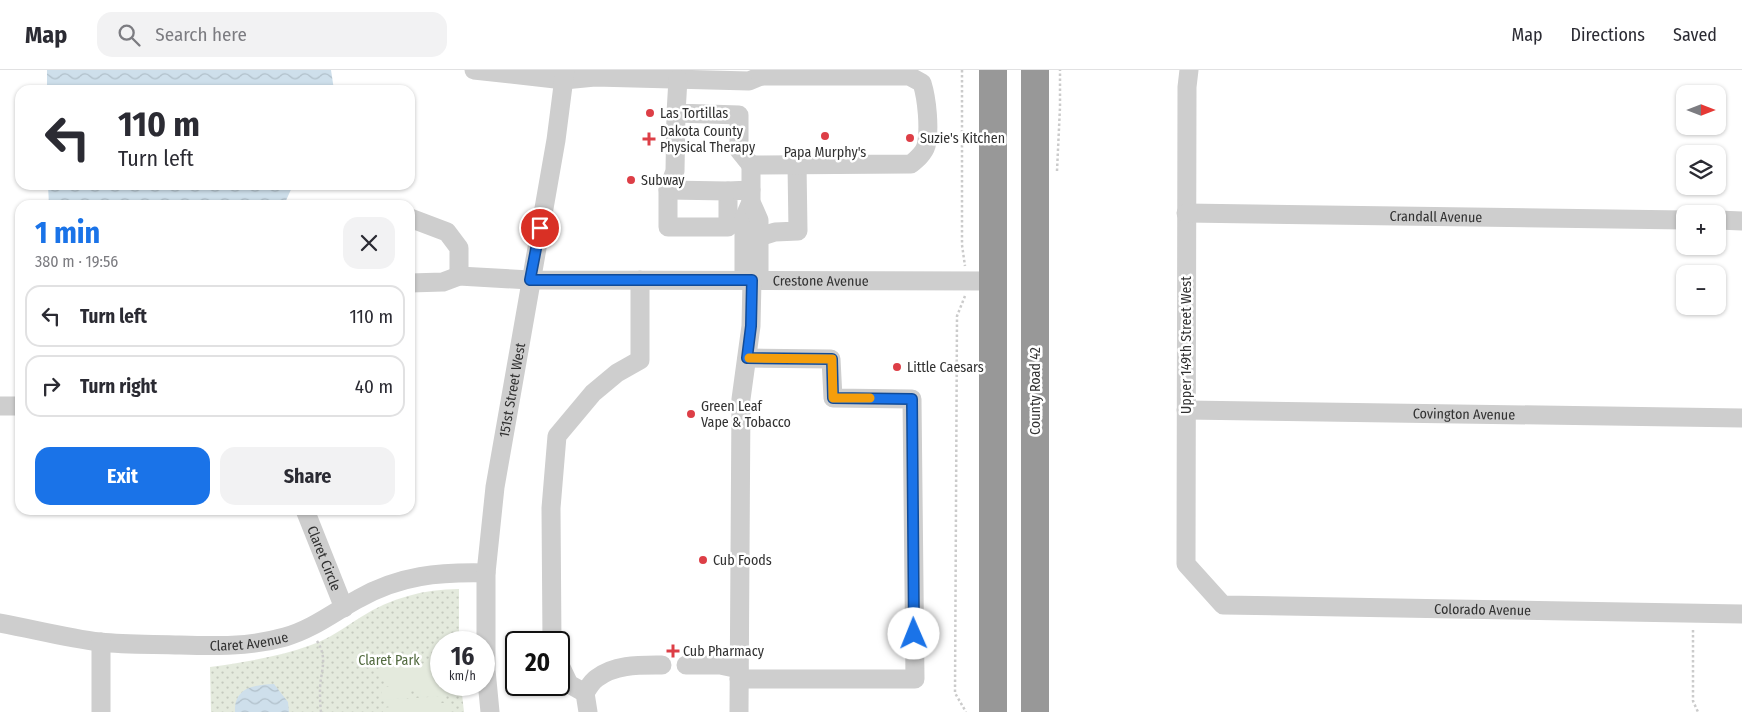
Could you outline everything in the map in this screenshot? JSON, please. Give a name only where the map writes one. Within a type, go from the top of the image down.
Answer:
[{"type":"highway","points":[[993,70],[993,712]]},
{"type":"highway","name":"County Road 42","points":[[1035,70],[1035,712]]},
{"type":"street","points":[[474,70],[595,77],[619,74],[678,79],[749,81],[761,73],[912,73],[922,83],[926,97],[926,147],[919,158],[911,164],[750,165]]},
{"type":"street","name":"Upper 149th Street West","points":[[1189,70],[1187,87],[1186,213],[1186,564],[1224,605]]},
{"type":"street","name":"151st Street West","points":[[490,712],[486,670],[486,573],[495,487],[556,140],[565,75]]},
{"type":"street","points":[[678,79],[675,171],[668,190],[668,227],[728,227],[728,191]]},
{"type":"street","points":[[676,113],[739,115],[739,150],[750,165],[751,196],[760,220],[760,237],[752,280]]},
{"type":"street","points":[[760,237],[775,232],[798,230],[797,164]]},
{"type":"street","points":[[668,190],[728,191],[751,196]]},
{"type":"street","points":[[739,712],[741,399],[751,326],[752,280],[744,218],[751,196]]},
{"type":"street","name":"Crandall Avenue","points":[[1186,213],[1676,220]]},
{"type":"street","points":[[415,220],[447,232],[458,248],[460,276]]},
{"type":"street","points":[[1726,220],[1742,221]]},
{"type":"street","name":"Crestone Avenue","points":[[415,283],[443,282],[460,276],[530,280],[993,281]]},
{"type":"street","points":[[552,631],[551,508],[557,436],[593,392],[617,372],[640,360],[640,280]]},
{"type":"street","points":[[686,666],[720,665],[739,674],[915,679],[912,399],[833,398],[832,359],[747,358]]},
{"type":"street","points":[[0,406],[15,406]]},
{"type":"street","name":"Covington Avenue","points":[[1186,410],[1742,418]]},
{"type":"street","name":"Claret Circle","points":[[307,515],[344,608]]},
{"type":"street","name":"Claret Avenue","points":[[0,623],[101,642],[211,646],[257,644],[300,632],[327,619],[370,592],[399,581],[446,573],[486,573]]},
{"type":"street","name":"Colorado Avenue","points":[[1224,605],[1742,614]]},
{"type":"street","points":[[101,642],[101,712]]},
{"type":"street","points":[[588,712],[585,693],[595,679],[610,670],[636,666],[662,666]]},
{"type":"street","points":[[570,684],[585,693]]},
{"type":"path","points":[[962,70],[962,245],[966,292],[957,316],[955,693],[966,712]]},
{"type":"path","points":[[1693,613],[1693,701],[1698,712]]},
{"type":"path","points":[[316,640],[322,649],[324,657],[320,687],[321,712]]},
{"type":"green space","name":"Claret Park","points":[[446,589],[459,589],[459,631],[430,631],[430,696],[462,696],[464,712],[211,712],[210,667],[261,659],[299,649],[324,640],[372,610],[396,600]]},
{"type":"green space","points":[[430,663],[430,696],[435,696],[421,697],[420,690],[410,691],[410,698],[382,700],[381,687],[389,687],[389,679],[380,679],[379,666],[408,664],[409,668],[418,667],[418,664]]},
{"type":"green space","points":[[441,696],[441,703],[450,703],[450,712],[383,712],[383,708],[391,707],[391,700]]},
{"type":"water","points":[[47,70],[331,70],[333,85],[47,85]]},
{"type":"water","points":[[48,190],[291,190],[286,200],[49,200]]},
{"type":"water","points":[[274,684],[288,702],[289,712],[235,712],[238,697],[242,692],[259,685]]},
{"type":"slow traffic","points":[[749,358],[832,359],[833,398],[870,398]]},
{"type":"place","name":"Las Tortillas","points":[[650,113]]},
{"type":"place","name":"Papa Murphy's","points":[[825,136]]},
{"type":"place","name":"Suzie's Kitchen","points":[[910,138]]},
{"type":"place","name":"Dakota County Physical Therapy","points":[[649,139]]},
{"type":"place","name":"Subway","points":[[631,180]]},
{"type":"place","name":"Little Caesars","points":[[897,367]]},
{"type":"place","name":"Green Leaf Vape & Tobacco","points":[[691,414]]},
{"type":"place","name":"Cub Foods","points":[[703,560]]},
{"type":"place","name":"Cub Pharmacy","points":[[673,651]]},
{"type":"route","points":[[540,228],[530,280],[752,280],[751,326],[747,358],[832,359],[833,398],[912,399],[914,634]]}]
